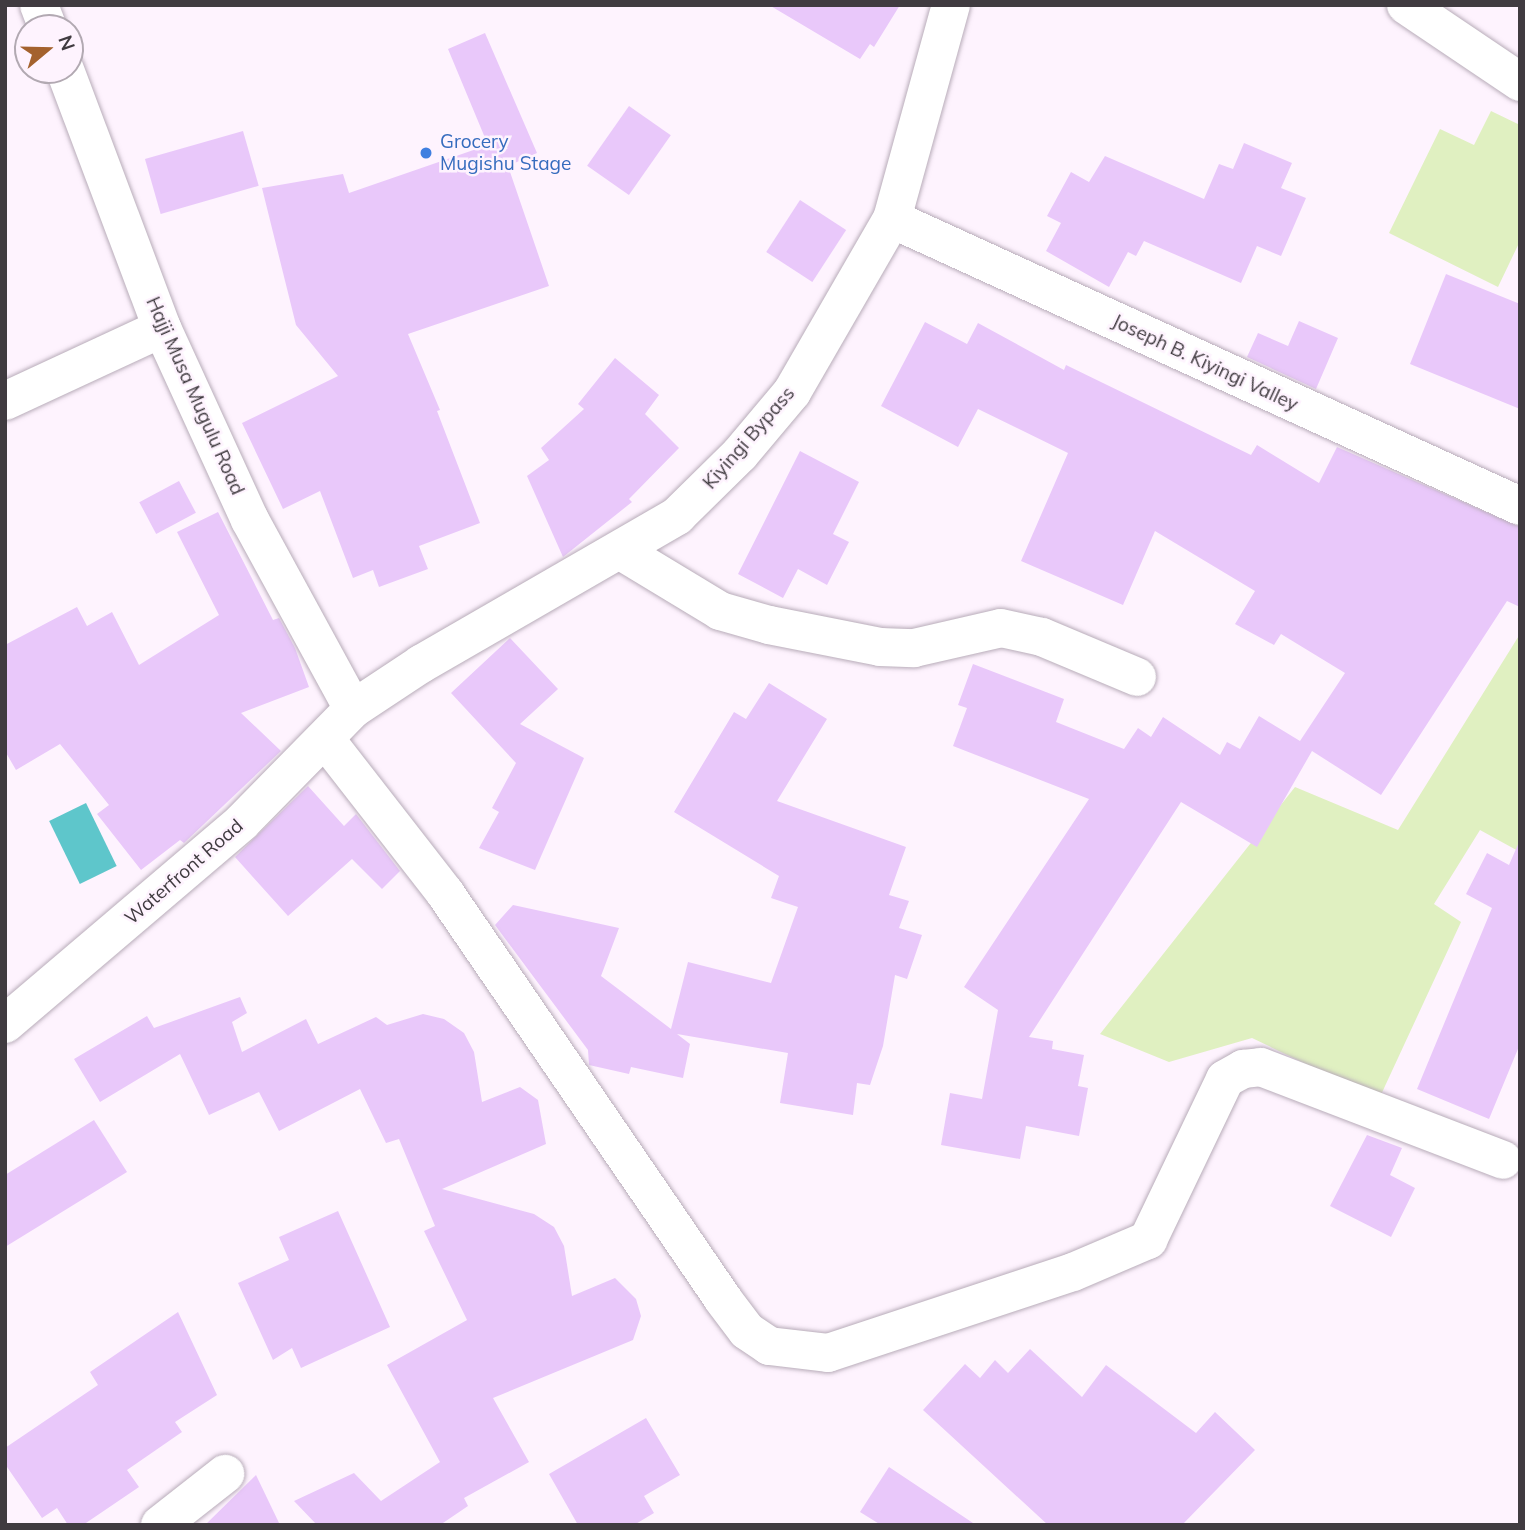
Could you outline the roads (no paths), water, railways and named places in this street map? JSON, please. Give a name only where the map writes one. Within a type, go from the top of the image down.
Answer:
[{"type":"street","name":"Kiyingi Bypass","points":[[353,709],[421,664],[621,551],[677,516],[740,454],[792,391],[892,219],[951,5]]},
{"type":"street","points":[[1406,5],[1520,82]]},
{"type":"street","name":"Hajji Musa Mugulu Road","points":[[70,84],[162,328],[250,520],[353,709]]},
{"type":"street","name":"Joseph B. Kiyingi Valley","points":[[892,219],[1520,506]]},
{"type":"street","points":[[5,401],[162,328]]},
{"type":"street","points":[[621,551],[720,611],[769,625],[880,647],[914,648],[1001,628],[1042,637],[1137,677]]},
{"type":"street","name":"Waterfront Road","points":[[5,1024],[242,822],[326,740],[353,709]]},
{"type":"street","points":[[326,740],[445,893],[722,1298],[747,1331],[769,1346],[828,1353],[1073,1272],[1148,1240],[1225,1079],[1242,1069],[1261,1067],[1503,1160]]},
{"type":"street","points":[[160,1525],[225,1474]]},
{"type":"water","points":[[86,803],[117,866],[80,884],[49,821]]},
{"type":"place","name":"Grocery Mugishu Stage","points":[[426,153]]}]
